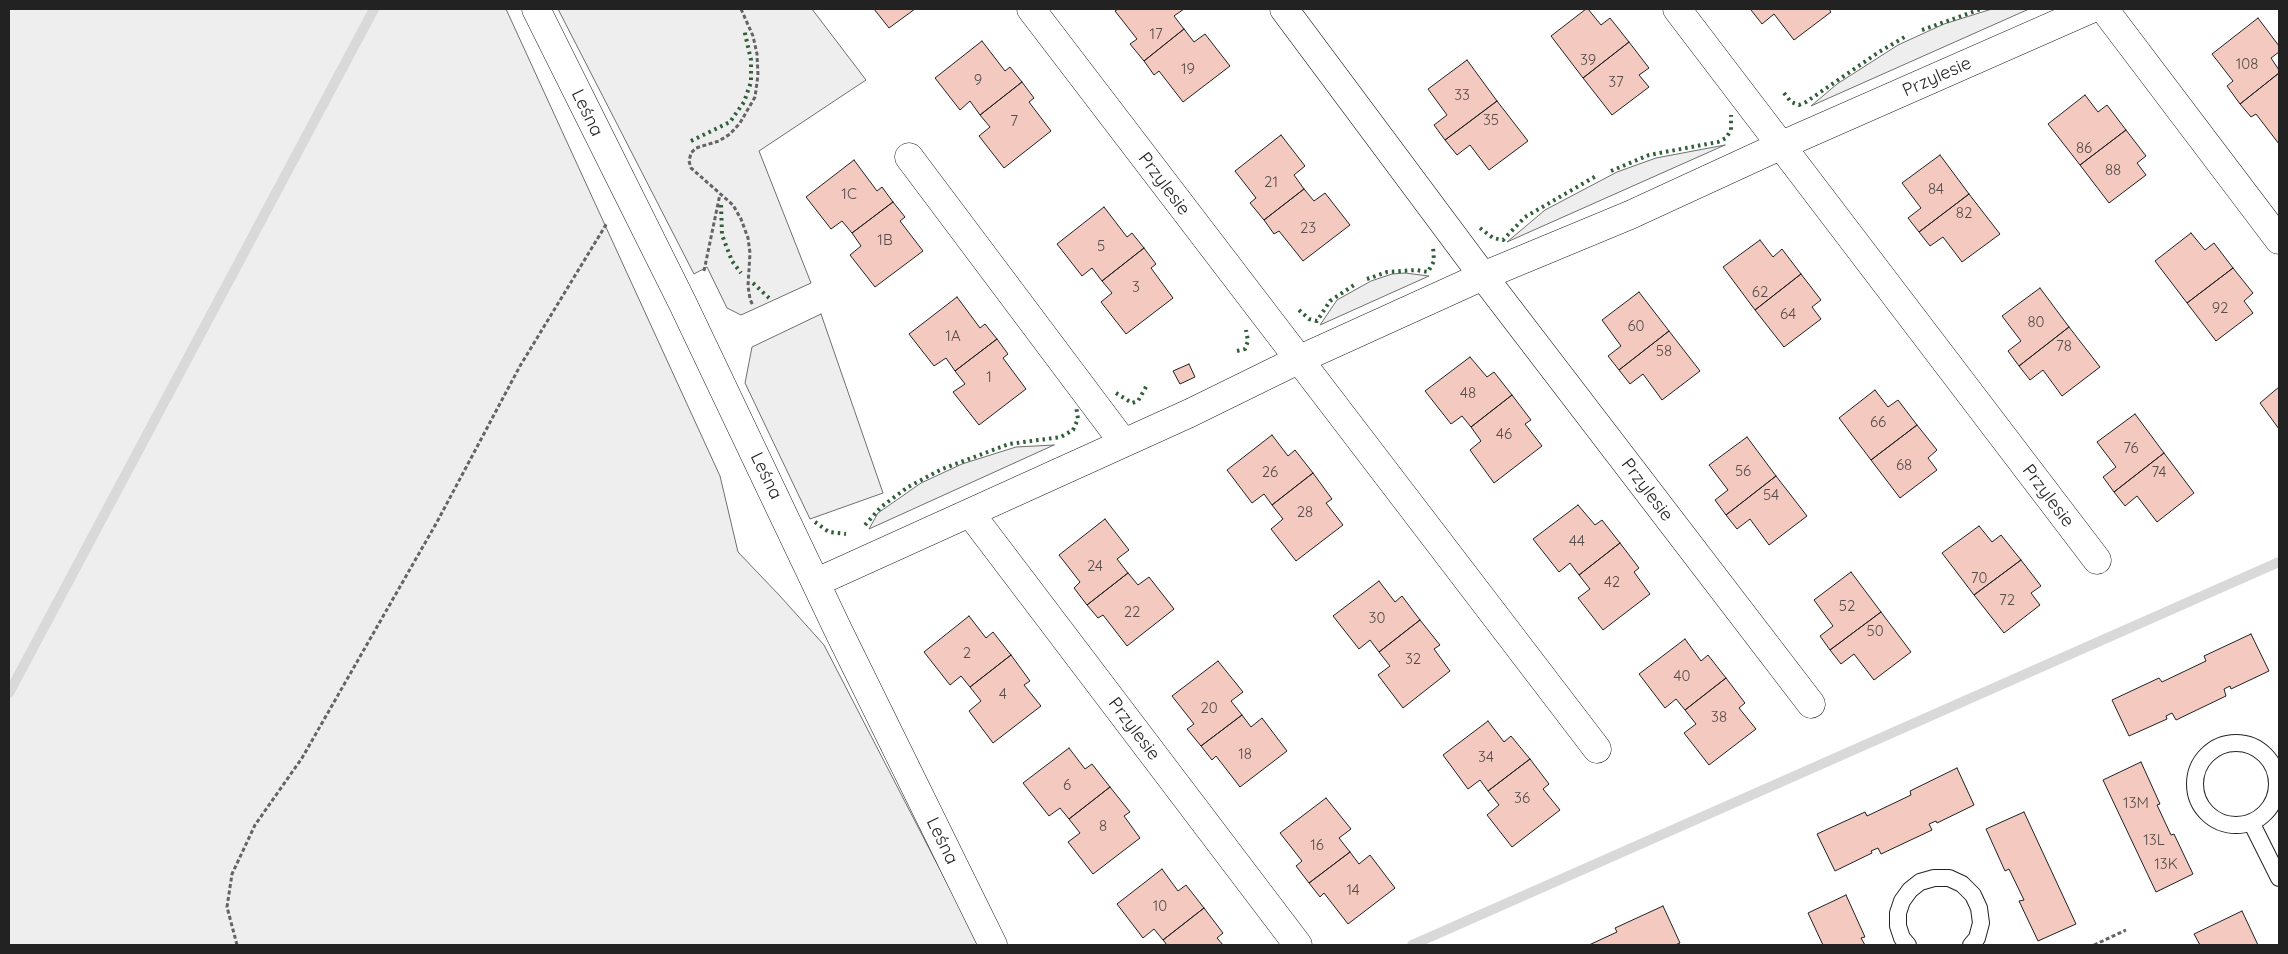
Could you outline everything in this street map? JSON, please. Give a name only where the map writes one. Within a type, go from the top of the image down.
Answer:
[{"type":"street","name":"Leśna","points":[[536,9],[683,304],[993,945]]},
{"type":"street","name":"Przylesie","points":[[1031,9],[1596,749]]},
{"type":"street","name":"Przylesie","points":[[1284,9],[1483,276],[1811,704]]},
{"type":"street","name":"Przylesie","points":[[1677,9],[2097,560]]},
{"type":"street","name":"Przylesie","points":[[817,582],[1190,413],[1298,360],[1483,276],[1630,215],[1782,145],[2091,9]]},
{"type":"street","points":[[2104,9],[2279,240]]},
{"type":"street","points":[[909,157],[1123,442]]},
{"type":"street","name":"Przylesie","points":[[970,513],[1298,945]]},
{"type":"lane","points":[[2231,742],[2246,743],[2259,749],[2270,759],[2276,772],[2278,788],[2274,802],[2264,815],[2251,822],[2237,825],[2222,823],[2208,815],[2199,803],[2195,791],[2198,765],[2217,746],[2231,742]]},
{"type":"lane","points":[[2251,822],[2279,878]]},
{"type":"lane","points":[[1908,945],[1902,938],[1898,926],[1898,913],[1902,901],[1910,890],[1920,882],[1934,878],[1949,878],[1962,884],[1973,895],[1980,908],[1981,923],[1977,938],[1971,945]]},
{"type":"path","points":[[741,9],[757,54],[758,75],[755,96],[746,115],[730,134],[719,141],[696,148],[691,153],[688,161],[692,168],[733,206],[741,219],[748,238],[750,253],[748,286],[753,306]]},
{"type":"path","points":[[683,304],[703,294],[704,269],[720,193]]},
{"type":"path","points":[[236,945],[227,907],[232,874],[255,825],[302,758],[437,522],[520,366],[605,226],[610,218],[634,205]]},
{"type":"path","points":[[2094,945],[2126,930]]},
{"type":"shaded area","points":[[9,9],[506,9],[720,476],[738,552],[824,645],[979,945],[9,945]]},
{"type":"shaded area","points":[[558,9],[812,9],[866,80],[759,151],[811,283],[741,315],[727,308],[707,267],[694,274]]},
{"type":"shaded area","points":[[1992,9],[2029,9],[1811,106],[1837,84],[1898,45],[1944,24]]},
{"type":"shaded area","points":[[1725,145],[1507,242],[1545,210],[1617,172],[1656,158]]},
{"type":"shaded area","points":[[1405,273],[1429,276],[1320,325],[1337,300],[1371,281],[1392,274]]},
{"type":"shaded area","points":[[821,314],[883,493],[810,519],[745,383],[752,347]]},
{"type":"shaded area","points":[[1054,445],[869,529],[878,513],[921,483],[962,464],[1016,447]]},
{"type":"building","points":[[874,9],[915,9],[889,28]]},
{"type":"building","points":[[1118,9],[1184,9],[1174,16],[1184,29],[1144,61],[1130,44],[1137,39],[1115,11]]},
{"type":"building","points":[[1586,9],[1601,25],[1610,18],[1629,42],[1583,78],[1551,36]]},
{"type":"building","points":[[1752,9],[1829,9],[1831,12],[1794,40],[1774,14],[1762,24]]},
{"type":"building","points":[[2258,18],[2279,46],[2279,52],[2271,58],[2279,73],[2240,104],[2227,86],[2233,81],[2212,54]]},
{"type":"building","points":[[1184,29],[1194,42],[1205,34],[1230,66],[1183,102],[1159,71],[1154,75],[1144,61]]},
{"type":"building","points":[[982,41],[1005,71],[1010,67],[1022,82],[980,115],[970,101],[960,110],[935,78]]},
{"type":"building","points":[[1629,42],[1649,68],[1639,75],[1649,87],[1612,115],[1583,78]]},
{"type":"building","points":[[1467,60],[1497,101],[1445,140],[1434,125],[1447,115],[1428,89]]},
{"type":"building","points":[[2279,73],[2279,144],[2256,114],[2251,117],[2240,104]]},
{"type":"building","points":[[1022,82],[1034,98],[1029,102],[1051,131],[1004,168],[979,136],[990,127],[980,115]]},
{"type":"building","points":[[2085,95],[2098,112],[2107,105],[2126,130],[2080,165],[2048,124]]},
{"type":"building","points":[[1497,101],[1528,141],[1489,170],[1470,145],[1457,155],[1445,140]]},
{"type":"building","points":[[2126,130],[2146,156],[2137,163],[2146,175],[2109,203],[2080,165]]},
{"type":"building","points":[[1281,135],[1305,166],[1294,175],[1304,189],[1264,220],[1250,203],[1256,198],[1235,171]]},
{"type":"building","points":[[1940,155],[1969,194],[1919,232],[1908,218],[1921,208],[1902,183]]},
{"type":"building","points":[[854,160],[877,191],[882,187],[893,202],[852,233],[842,221],[831,229],[806,197]]},
{"type":"building","points":[[1304,189],[1314,201],[1325,193],[1350,225],[1303,261],[1279,231],[1274,234],[1264,220]]},
{"type":"building","points":[[1969,194],[2000,234],[1962,262],[1943,237],[1930,246],[1919,232]]},
{"type":"building","points":[[893,202],[905,217],[900,221],[923,251],[875,287],[850,255],[861,246],[852,233]]},
{"type":"building","points":[[1104,207],[1127,237],[1132,233],[1144,248],[1102,281],[1092,268],[1082,276],[1057,244]]},
{"type":"building","points":[[2191,233],[2205,250],[2214,243],[2233,268],[2187,303],[2155,261]]},
{"type":"building","points":[[1760,240],[1773,257],[1782,249],[1801,274],[1755,310],[1723,267]]},
{"type":"building","points":[[1144,248],[1156,264],[1151,268],[1173,298],[1126,334],[1101,302],[1112,293],[1102,281]]},
{"type":"building","points":[[2233,268],[2253,293],[2244,301],[2253,313],[2216,341],[2187,303]]},
{"type":"building","points":[[1801,274],[1821,300],[1812,307],[1821,319],[1784,347],[1755,310]]},
{"type":"building","points":[[2040,288],[2069,327],[2019,366],[2008,351],[2021,341],[2002,316]]},
{"type":"building","points":[[1639,292],[1669,331],[1619,370],[1608,356],[1621,346],[1602,320]]},
{"type":"building","points":[[957,297],[980,328],[985,324],[997,339],[955,371],[946,358],[934,366],[909,334]]},
{"type":"building","points":[[2069,327],[2100,367],[2062,396],[2043,370],[2030,380],[2019,366]]},
{"type":"building","points":[[1669,331],[1700,371],[1662,400],[1643,374],[1630,384],[1619,370]]},
{"type":"building","points":[[997,339],[1008,354],[1003,358],[1026,389],[979,425],[953,392],[965,384],[955,371]]},
{"type":"building","points":[[1470,357],[1487,377],[1494,372],[1512,395],[1471,427],[1462,416],[1451,424],[1425,391]]},
{"type":"building","points":[[1189,364],[1195,377],[1180,384],[1173,371]]},
{"type":"building","points":[[2279,387],[2279,429],[2260,403]]},
{"type":"building","points":[[1875,390],[1888,407],[1898,400],[1917,425],[1871,460],[1839,418]]},
{"type":"building","points":[[1512,395],[1531,420],[1525,424],[1542,446],[1494,483],[1470,450],[1481,441],[1471,427]]},
{"type":"building","points":[[2135,414],[2164,453],[2114,492],[2103,477],[2116,467],[2097,442]]},
{"type":"building","points":[[1917,425],[1937,450],[1928,458],[1937,470],[1900,498],[1871,460]]},
{"type":"building","points":[[1272,435],[1288,456],[1295,450],[1313,473],[1272,505],[1264,494],[1252,503],[1227,470]]},
{"type":"building","points":[[1747,437],[1776,476],[1726,515],[1715,500],[1728,490],[1709,465]]},
{"type":"building","points":[[2164,453],[2194,493],[2157,522],[2137,496],[2125,506],[2114,492]]},
{"type":"building","points":[[1313,473],[1332,499],[1326,503],[1343,525],[1296,561],[1271,529],[1283,519],[1272,505]]},
{"type":"building","points":[[1776,476],[1807,516],[1769,545],[1750,519],[1737,529],[1726,515]]},
{"type":"building","points":[[1578,505],[1595,525],[1602,520],[1620,543],[1579,575],[1570,563],[1559,572],[1533,539]]},
{"type":"building","points":[[1105,519],[1129,550],[1117,559],[1128,573],[1087,605],[1074,588],[1080,582],[1059,555]]},
{"type":"building","points":[[1979,526],[1992,542],[2001,535],[2021,560],[1974,595],[1942,553]]},
{"type":"building","points":[[1620,543],[1639,568],[1634,572],[1650,594],[1603,630],[1578,598],[1590,589],[1579,575]]},
{"type":"building","points":[[2021,560],[2041,586],[2031,593],[2040,605],[2004,633],[1974,595]]},
{"type":"building","points":[[1851,572],[1881,612],[1830,650],[1820,636],[1833,626],[1814,600]]},
{"type":"building","points":[[1128,573],[1138,585],[1149,577],[1174,609],[1127,646],[1103,615],[1098,618],[1087,605]]},
{"type":"building","points":[[1379,581],[1395,602],[1402,596],[1420,620],[1379,652],[1370,640],[1359,649],[1333,616]]},
{"type":"building","points":[[1881,612],[1911,652],[1874,680],[1854,654],[1841,664],[1830,650]]},
{"type":"building","points":[[969,616],[986,638],[993,632],[1011,655],[970,687],[961,676],[950,685],[924,652]]},
{"type":"building","points":[[1420,620],[1440,645],[1434,649],[1450,671],[1403,708],[1378,675],[1390,666],[1379,652]]},
{"type":"building","points":[[2251,634],[2269,671],[2231,689],[2230,686],[2224,689],[2226,696],[2176,720],[2172,713],[2166,716],[2167,719],[2129,736],[2112,700],[2159,678],[2162,682],[2206,661],[2204,656]]},
{"type":"building","points":[[1685,639],[1701,661],[1708,655],[1726,678],[1685,710],[1676,699],[1665,708],[1639,674]]},
{"type":"building","points":[[1011,655],[1030,681],[1024,685],[1041,706],[993,743],[969,711],[981,701],[970,687]]},
{"type":"building","points":[[1218,661],[1243,692],[1231,701],[1242,715],[1201,746],[1187,729],[1194,724],[1172,696]]},
{"type":"building","points":[[1726,678],[1745,703],[1739,708],[1756,729],[1709,765],[1684,733],[1696,724],[1685,710]]},
{"type":"building","points":[[1242,715],[1251,727],[1262,718],[1287,751],[1240,787],[1216,756],[1212,760],[1201,746]]},
{"type":"building","points":[[1488,721],[1504,742],[1511,736],[1530,759],[1488,791],[1480,780],[1468,789],[1443,755]]},
{"type":"building","points":[[1069,748],[1085,769],[1092,764],[1110,787],[1069,819],[1060,808],[1049,816],[1023,783]]},
{"type":"building","points":[[1530,759],[1549,784],[1543,789],[1560,810],[1512,847],[1487,815],[1499,805],[1488,791]]},
{"type":"building","points":[[2141,762],[2160,804],[2157,805],[2171,835],[2174,834],[2193,874],[2156,892],[2103,780]]},
{"type":"building","points":[[1957,768],[1974,805],[1937,823],[1936,821],[1929,824],[1932,830],[1881,854],[1878,848],[1871,851],[1872,853],[1835,871],[1817,834],[1865,812],[1867,816],[1911,795],[1910,791]]},
{"type":"building","points":[[1110,787],[1130,812],[1124,816],[1140,838],[1093,874],[1068,842],[1080,833],[1069,819]]},
{"type":"building","points":[[1326,798],[1351,829],[1339,838],[1350,852],[1309,883],[1296,866],[1302,861],[1280,833]]},
{"type":"building","points":[[2024,812],[2076,924],[2038,941],[2019,901],[2024,900],[2009,869],[2005,871],[1986,829]]},
{"type":"building","points":[[1350,852],[1359,864],[1370,855],[1395,888],[1348,924],[1324,893],[1320,897],[1309,883]]},
{"type":"building","points":[[1162,869],[1178,891],[1186,885],[1204,908],[1163,940],[1154,929],[1143,938],[1117,904]]},
{"type":"building","points":[[1846,895],[1865,937],[1861,938],[1865,945],[1823,945],[1808,913]]},
{"type":"building","points":[[1663,906],[1680,943],[1675,945],[1589,945],[1617,932],[1615,928]]},
{"type":"building","points":[[1204,908],[1223,933],[1217,938],[1223,945],[1167,945],[1163,940]]},
{"type":"building","points":[[2242,911],[2258,945],[2200,945],[2194,934]]},
{"type":"waterway","points":[[9,693],[374,9]]},
{"type":"waterway","points":[[1412,945],[2279,562]]},
{"type":"hedge","points":[[1922,30],[1981,9]]},
{"type":"hedge","points":[[691,141],[730,122],[744,102],[751,82],[751,60],[744,29]]},
{"type":"hedge","points":[[1784,93],[1791,102],[1799,105],[1806,102],[1879,52],[1908,35]]},
{"type":"hedge","points":[[1611,171],[1649,155],[1718,142],[1726,138],[1731,130],[1731,115]]},
{"type":"hedge","points":[[1480,228],[1493,238],[1503,240],[1525,217],[1596,176]]},
{"type":"hedge","points":[[721,205],[722,235],[732,261],[741,273]]},
{"type":"hedge","points":[[1367,279],[1387,272],[1416,270],[1428,272],[1434,261],[1433,246]]},
{"type":"hedge","points":[[753,283],[769,298]]},
{"type":"hedge","points":[[1299,310],[1309,319],[1317,321],[1330,301],[1357,283]]},
{"type":"hedge","points":[[1237,351],[1245,349],[1248,341],[1246,330]]},
{"type":"hedge","points":[[1116,393],[1132,403],[1138,401],[1147,385]]},
{"type":"hedge","points":[[865,525],[881,507],[908,487],[942,469],[1009,444],[1061,437],[1073,430],[1078,419],[1076,406]]},
{"type":"hedge","points":[[815,522],[829,532],[846,534]]}]
